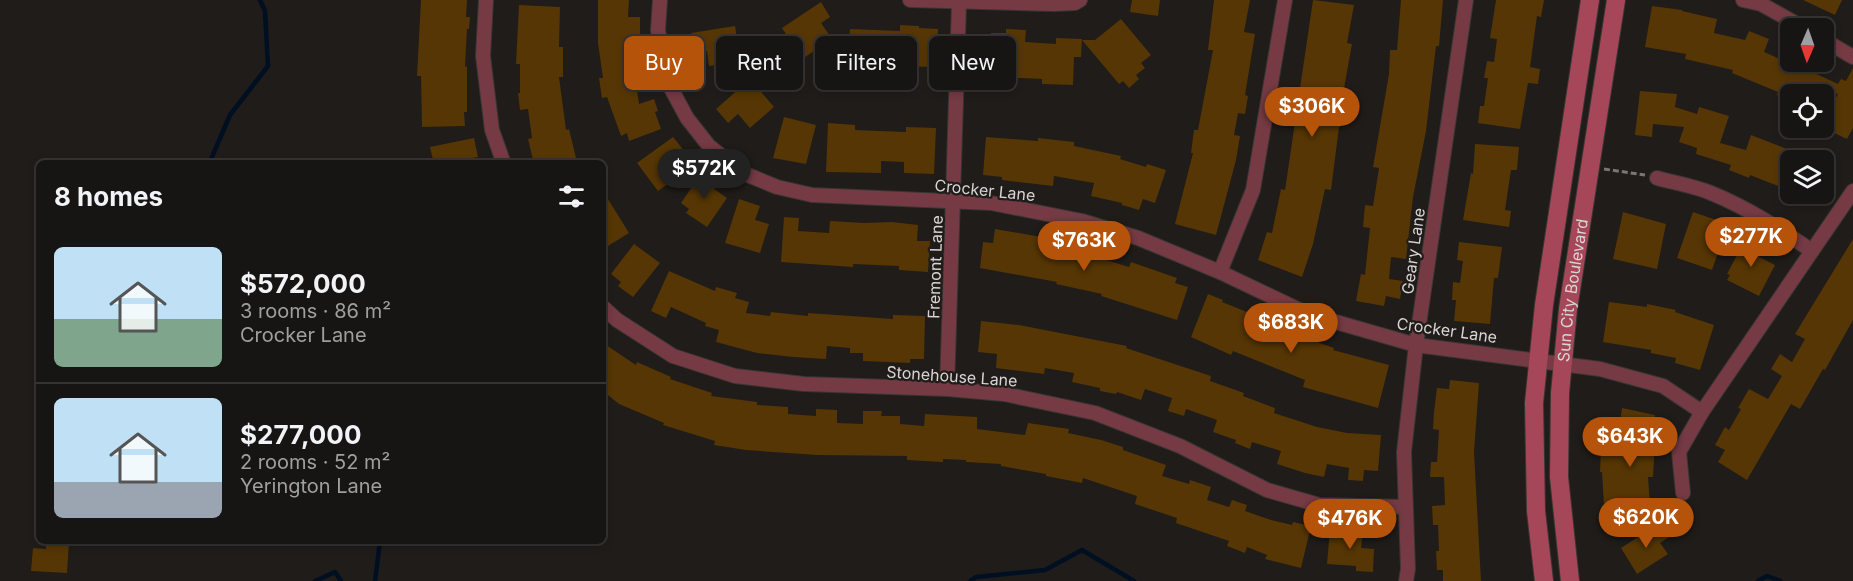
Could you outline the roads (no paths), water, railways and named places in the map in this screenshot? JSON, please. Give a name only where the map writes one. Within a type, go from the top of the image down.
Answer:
[{"type":"street","points":[[486,0],[483,56],[492,130],[503,160]]},
{"type":"street","name":"Crocker Lane","points":[[660,0],[658,30],[666,79],[687,118],[709,146],[743,173],[777,187],[812,195],[1001,205],[1082,221],[1138,238],[1220,272],[1308,314],[1416,345],[1600,369],[1664,386],[1702,412]]},
{"type":"street","points":[[910,0],[1054,4],[1075,3],[1080,0]]},
{"type":"street","points":[[1220,272],[1253,189],[1285,0]]},
{"type":"street","name":"Geary Lane","points":[[1406,581],[1408,569],[1404,452],[1416,345],[1466,0]]},
{"type":"street","name":"Sun City Boulevard","points":[[1570,581],[1559,477],[1558,406],[1550,362],[1544,305],[1590,0]]},
{"type":"street","name":"Sun City Boulevard","points":[[1544,581],[1534,478],[1534,403],[1550,362],[1590,167],[1616,0]]},
{"type":"street","points":[[1743,0],[1761,2],[1787,18]]},
{"type":"street","name":"Fremont Lane","points":[[948,389],[958,3]]},
{"type":"street","points":[[1834,46],[1853,57]]},
{"type":"street","points":[[1657,178],[1710,192],[1771,223],[1812,251]]},
{"type":"street","points":[[1683,493],[1679,452],[1702,412],[1853,191]]},
{"type":"street","name":"Stonehouse Lane","points":[[606,311],[673,356],[735,376],[804,384],[948,389],[1004,394],[1095,413],[1180,446],[1267,490],[1319,505],[1405,507]]},
{"type":"waterway","points":[[211,160],[230,115],[268,66],[265,11],[260,0]]},
{"type":"waterway","points":[[375,581],[380,544]]},
{"type":"waterway","points":[[970,581],[976,577],[1045,570],[1082,550],[1134,581]]},
{"type":"waterway","points":[[315,581],[335,572],[341,581]]},
{"type":"waterway","points":[[1758,581],[1767,576],[1780,581]]}]
